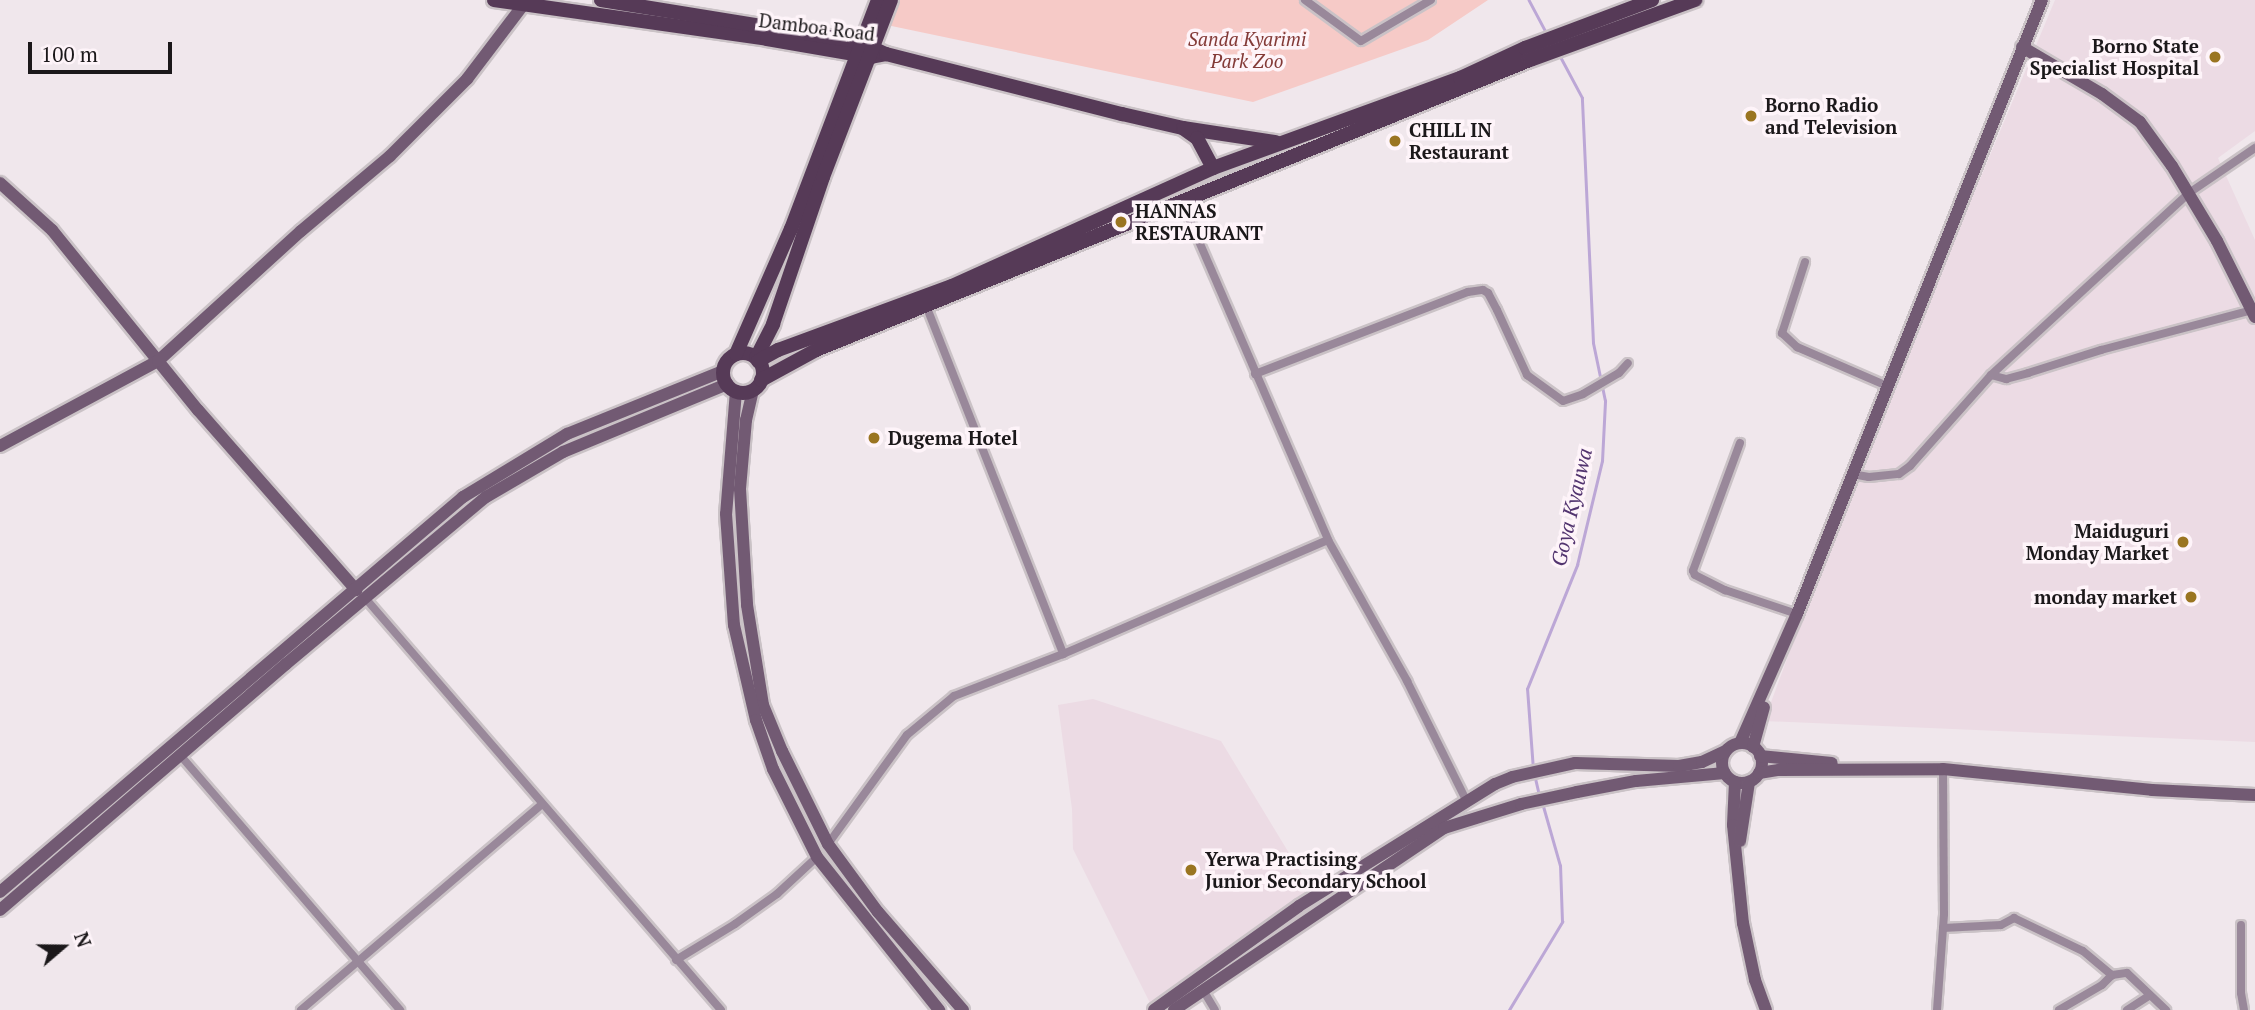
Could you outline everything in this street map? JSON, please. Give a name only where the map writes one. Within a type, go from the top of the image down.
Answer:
[{"type":"main road","name":"Damboa Road","points":[[494,0],[526,2],[767,39],[869,51]]},
{"type":"main road","name":"Damboa Road","points":[[601,0],[869,51],[1183,128],[1277,142]]},
{"type":"main road","points":[[878,0],[869,51],[822,177],[773,324],[757,359],[757,385],[746,420],[740,489],[747,605],[763,705],[782,751],[828,844],[878,912],[963,1010]]},
{"type":"main road","points":[[891,0],[736,354],[726,362],[729,382],[726,514],[734,625],[755,720],[773,769],[817,856],[939,1010]]},
{"type":"main road","points":[[1619,19],[1652,0]]},
{"type":"main road","points":[[736,354],[757,359],[952,286],[1213,168],[1277,142],[1619,19],[1695,0]]},
{"type":"main road","points":[[1759,773],[1751,749],[1769,682],[2042,0]]},
{"type":"main road","points":[[0,446],[158,361],[301,231],[390,156],[467,79],[526,2]]},
{"type":"main road","points":[[2022,47],[2102,94],[2140,122],[2189,193],[2253,314]]},
{"type":"main road","points":[[0,892],[463,497],[567,435],[729,382],[757,385],[816,351],[1182,202],[1527,54]]},
{"type":"main road","points":[[1183,128],[1197,138],[1213,168]]},
{"type":"main road","points":[[0,183],[52,230],[309,540],[356,590]]},
{"type":"main road","points":[[773,324],[775,335],[782,342],[793,344]]},
{"type":"main road","points":[[0,909],[454,522],[514,481],[583,443],[729,382]]},
{"type":"main road","points":[[1154,1010],[1298,906],[1466,800],[1512,776],[1575,763],[1679,766],[1702,762],[1726,751],[1751,749],[1857,768]]},
{"type":"main road","points":[[1726,751],[1723,762],[1730,777],[1732,825],[1743,923],[1755,980],[1766,1010]]},
{"type":"main road","points":[[1738,862],[1742,812],[1749,782],[1759,773],[1857,768],[1943,769],[2152,790],[2255,794]]},
{"type":"main road","points":[[1174,1010],[1444,828],[1521,804],[1636,781],[1730,777],[1749,782]]},
{"type":"street","points":[[1305,0],[1361,41],[1431,0]]},
{"type":"street","points":[[1852,474],[1869,477],[1899,474],[1991,375],[2189,193],[2254,152]]},
{"type":"street","points":[[1182,202],[1328,540],[1407,681],[1466,800]]},
{"type":"street","points":[[1805,262],[1782,333],[1797,346],[1887,386]]},
{"type":"street","points":[[1255,374],[1468,292],[1483,290],[1488,293],[1497,310],[1527,375],[1563,401],[1583,394],[1619,373],[1628,363]]},
{"type":"street","points":[[927,308],[1063,654]]},
{"type":"street","points":[[1991,375],[2006,379],[2101,349],[2253,314]]},
{"type":"street","points":[[1740,443],[1693,571],[1695,575],[1726,590],[1797,614]]},
{"type":"street","points":[[828,844],[907,735],[937,708],[977,684],[1063,654],[1328,540]]},
{"type":"street","points":[[366,599],[541,805],[721,1010]]},
{"type":"street","points":[[180,755],[400,1010]]},
{"type":"street","points":[[1937,1010],[1943,928],[1943,769]]},
{"type":"street","points":[[301,1010],[541,805]]},
{"type":"street","points":[[676,960],[735,924],[777,894],[817,856]]},
{"type":"street","points":[[1943,928],[2001,925],[2014,918],[2022,920],[2083,951],[2112,975]]},
{"type":"street","points":[[2241,925],[2241,993],[2244,1010]]},
{"type":"street","points":[[2059,1010],[2102,985],[2112,975],[2127,973],[2166,1010]]},
{"type":"street","points":[[1203,990],[1214,1010]]},
{"type":"street","points":[[2127,1010],[2150,995]]},
{"type":"shaded area","points":[[2055,0],[2255,0],[2255,131],[2218,158],[2255,240],[2255,742],[1764,721],[1851,487]]},
{"type":"shaded area","name":"Yerwa Practising Junior Secondary School","points":[[1093,699],[1221,741],[1312,891],[1151,1005],[1073,849],[1072,809],[1058,705]]},
{"type":"green space","name":"Sanda Kyarimi Park Zoo","points":[[892,0],[1488,0],[1428,40],[1253,102],[882,24]]},
{"type":"waterway","name":"Goya Kyauwa","points":[[1529,0],[1547,34]]},
{"type":"waterway","name":"Goya Kyauwa","points":[[1533,770],[1527,689],[1577,565],[1602,461],[1605,401],[1593,343],[1582,98],[1559,55]]},
{"type":"waterway","name":"Goya Kyauwa","points":[[1535,776],[1540,797]]},
{"type":"waterway","name":"Goya Kyauwa","points":[[1509,1010],[1562,922],[1560,866],[1542,803]]},
{"type":"place","name":"Borno State Specialist Hospital","points":[[2215,57]]},
{"type":"place","name":"Borno Radio and Television","points":[[1751,116]]},
{"type":"place","name":"CHILL IN Restaurant","points":[[1395,141]]},
{"type":"place","name":"HANNAS RESTAURANT","points":[[1121,222]]},
{"type":"place","name":"Dugema Hotel","points":[[874,438]]},
{"type":"place","name":"Maiduguri Monday Market","points":[[2183,542]]},
{"type":"place","name":"monday market","points":[[2191,597]]},
{"type":"place","name":"Yerwa Practising Junior Secondary School","points":[[1191,870]]}]
